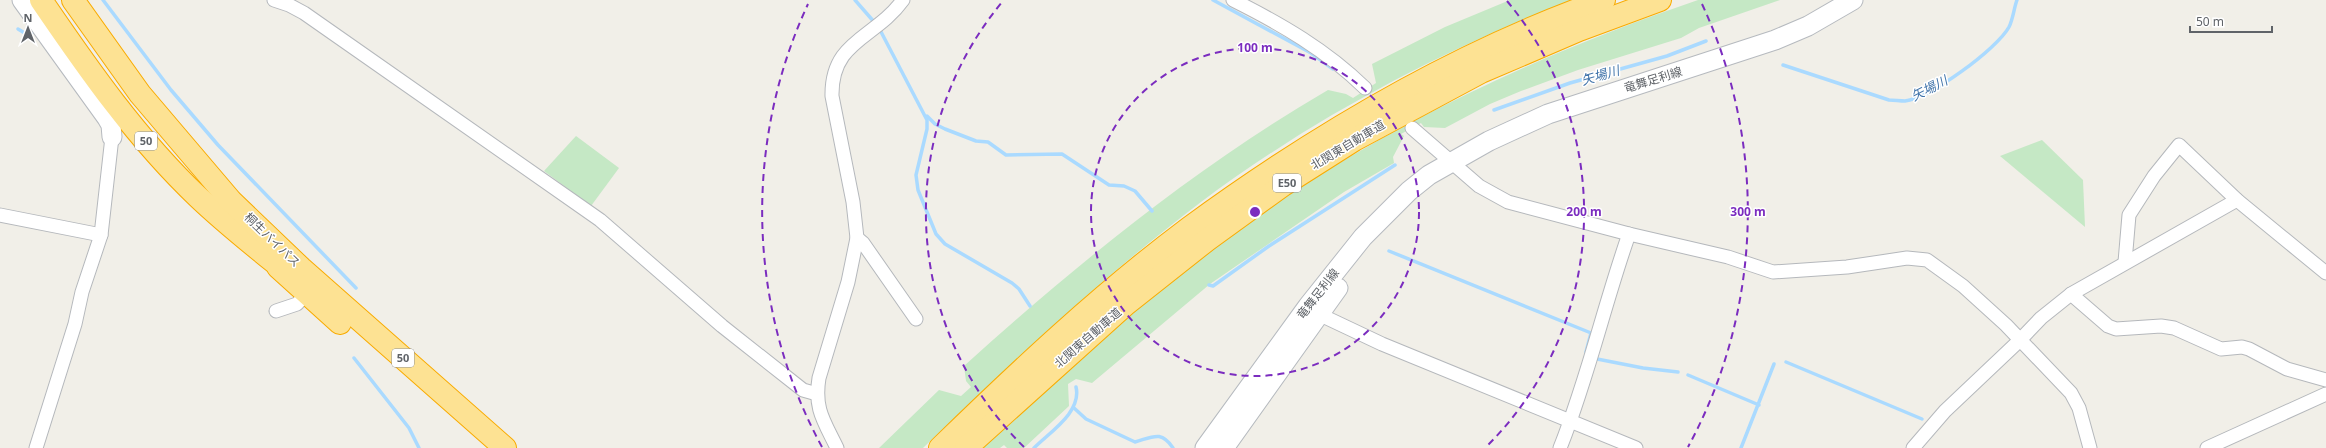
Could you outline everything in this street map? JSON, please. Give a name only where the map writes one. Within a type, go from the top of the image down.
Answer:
[{"type":"highway","name":"50","points":[[41,0],[96,80],[157,154],[198,197],[274,262]]},
{"type":"highway","name":"桐生バイパス","points":[[56,0],[107,74],[153,132],[223,211],[306,294],[482,448]]},
{"type":"highway","name":"桐生バイパス","points":[[73,0],[116,63],[162,122],[231,201],[301,268],[505,448]]},
{"type":"highway","name":"50","points":[[86,0],[126,55],[236,185],[301,268]]},
{"type":"highway","name":"北関東自動車道","points":[[940,448],[1041,353],[1118,286],[1188,229],[1246,188],[1305,150],[1428,78],[1490,47],[1604,0]]},
{"type":"highway","name":"北関東自動車道","points":[[966,448],[1126,304],[1207,240],[1283,185],[1354,140],[1481,72],[1579,30],[1660,0]]},
{"type":"main road","points":[[22,0],[107,118],[111,125],[112,137]]},
{"type":"main road","name":"竜舞足利線","points":[[1205,448],[1308,306],[1364,237],[1409,191],[1429,175],[1454,163],[1489,141],[1548,114],[1775,40],[1808,26],[1853,0]]},
{"type":"main road","name":"竜舞足利線","points":[[1224,448],[1304,333],[1383,230],[1454,163]]},
{"type":"street","points":[[274,0],[290,2],[600,220],[722,326],[803,390],[817,394]]},
{"type":"street","points":[[837,448],[820,412],[817,394],[819,378],[848,282],[857,238],[853,202],[832,96],[833,72],[843,55],[886,20],[903,0]]},
{"type":"street","points":[[1233,0],[1314,44],[1346,70],[1365,88]]},
{"type":"street","points":[[1412,128],[1479,186],[1503,200],[1629,234],[1728,257],[1773,272],[1847,267],[1907,258],[1924,259],[1963,286],[2020,340],[2071,393],[2079,408],[2090,448]]},
{"type":"street","points":[[36,448],[75,324],[82,292],[101,236],[112,137]]},
{"type":"street","points":[[2125,262],[2129,215],[2154,176],[2179,145],[2237,200],[2326,273]]},
{"type":"street","points":[[1913,448],[1945,411],[2041,318],[2071,294],[2125,262],[2237,200]]},
{"type":"street","points":[[0,215],[101,236]]},
{"type":"street","points":[[1560,448],[1571,421],[1598,337],[1610,287],[1629,234]]},
{"type":"street","points":[[857,238],[863,244],[916,319]]},
{"type":"street","points":[[276,311],[297,304],[306,294]]},
{"type":"street","points":[[2071,294],[2108,326],[2116,329],[2161,326],[2174,328],[2221,349],[2242,347],[2249,349],[2287,369],[2326,380]]},
{"type":"street","points":[[1327,318],[1382,344],[1636,448]]},
{"type":"street","points":[[2209,448],[2326,394]]},
{"type":"green space","points":[[1510,0],[1571,0],[1474,41],[1426,64],[1333,115],[1288,142],[1201,202],[1128,260],[1024,352],[923,448],[879,448],[939,390],[961,396],[971,387],[966,381],[964,366],[1050,290],[1094,254],[1139,218],[1231,151],[1328,90],[1346,94],[1353,98],[1376,83],[1372,64],[1445,27]]},
{"type":"green space","points":[[1698,0],[1780,0],[1699,28],[1681,38],[1578,70],[1521,91],[1490,104],[1445,128],[1424,127],[1421,123],[1401,134],[1404,136],[1393,157],[1394,163],[1344,192],[1210,284],[1092,383],[1076,379],[1068,384],[1069,406],[1024,448],[1007,448],[1004,445],[1000,448],[983,448],[1057,378],[1134,311],[1213,248],[1296,190],[1392,133],[1491,83],[1593,39]]},
{"type":"green space","points":[[576,136],[619,168],[591,206],[544,171]]},
{"type":"green space","points":[[2042,140],[2083,180],[2085,227],[2000,156]]},
{"type":"waterway","points":[[103,0],[171,90],[218,145],[356,288]]},
{"type":"waterway","points":[[855,0],[875,23]]},
{"type":"waterway","name":"矢場川","points":[[1213,0],[1311,53],[1333,69]]},
{"type":"waterway","name":"矢場川","points":[[1783,65],[1889,100],[1905,101],[1916,98],[1946,82],[1991,47],[2009,27],[2017,0]]},
{"type":"waterway","points":[[879,28],[927,120],[927,129],[916,175],[918,190],[936,234],[945,244],[1012,283],[1019,289],[1030,306]]},
{"type":"waterway","points":[[18,29],[28,35],[32,33]]},
{"type":"waterway","name":"矢場川","points":[[1494,110],[1570,83],[1667,56],[1706,41]]},
{"type":"waterway","points":[[927,116],[935,124],[945,129],[976,141],[988,142],[1006,155],[1062,154],[1109,185],[1124,186],[1135,191],[1152,211]]},
{"type":"waterway","points":[[1209,285],[1213,286],[1269,246],[1395,165]]},
{"type":"waterway","points":[[1389,251],[1591,333],[1586,352]]},
{"type":"waterway","points":[[354,358],[409,428],[419,448]]},
{"type":"waterway","points":[[1592,358],[1643,368],[1678,372]]},
{"type":"waterway","points":[[1786,362],[1922,419]]},
{"type":"waterway","points":[[1741,448],[1774,364]]},
{"type":"waterway","points":[[1688,375],[1759,405]]},
{"type":"waterway","points":[[1034,448],[1070,413],[1077,396],[1076,387]]},
{"type":"waterway","points":[[1074,408],[1086,419],[1135,442],[1156,436],[1165,439],[1173,448]]}]
